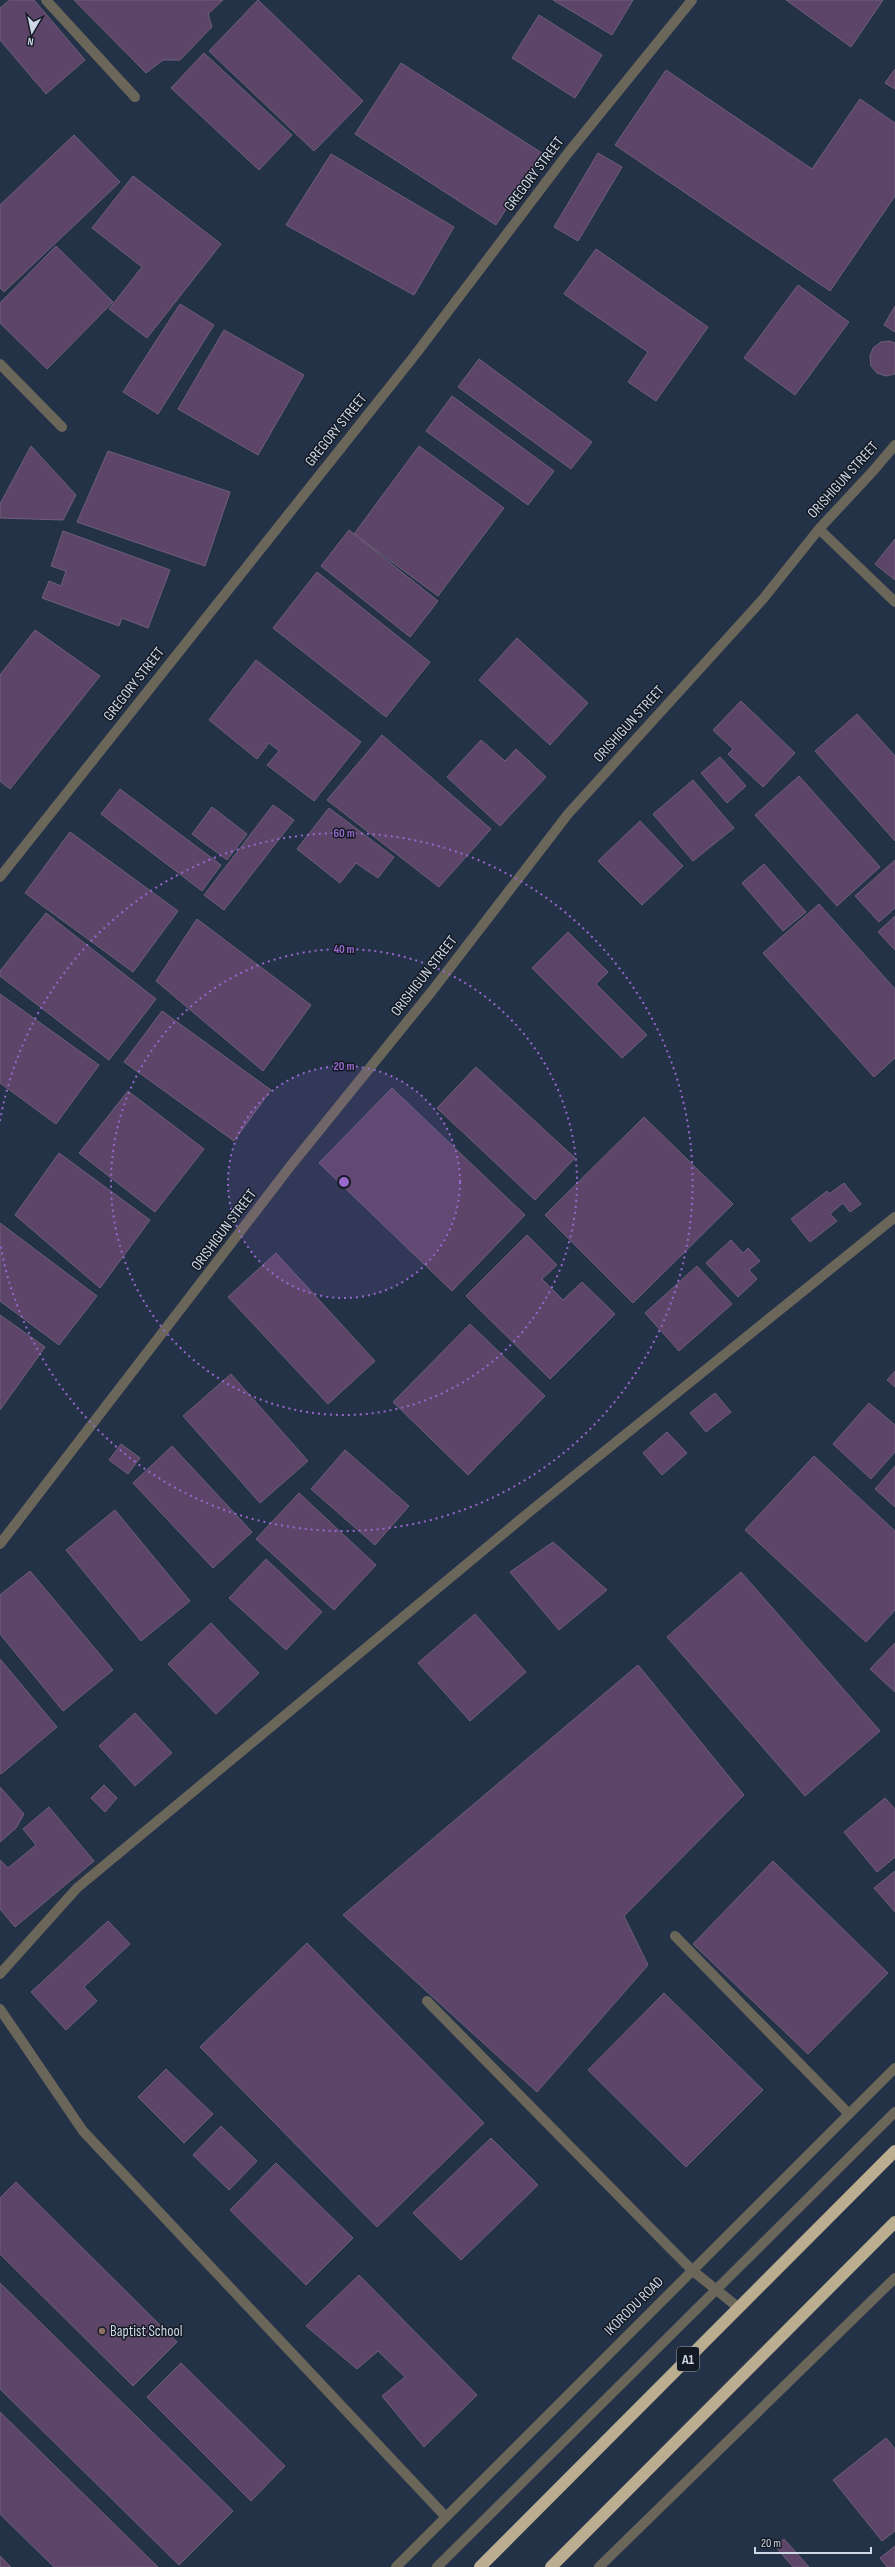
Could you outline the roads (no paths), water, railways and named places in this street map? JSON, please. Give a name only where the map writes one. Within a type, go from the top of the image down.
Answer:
[{"type":"highway","name":"A1","points":[[480,2567],[895,2151]]},
{"type":"highway","points":[[551,2567],[895,2222]]},
{"type":"street","points":[[46,0],[135,97]]},
{"type":"street","name":"GREGORY STREET","points":[[0,877],[416,355],[568,153],[692,0]]},
{"type":"street","points":[[0,364],[62,427]]},
{"type":"street","name":"ORISHIGUN STREET","points":[[0,1544],[288,1171],[432,991],[568,814],[764,598],[819,529],[873,472],[895,444]]},
{"type":"street","points":[[819,529],[895,602]]},
{"type":"street","points":[[0,1974],[77,1888],[533,1509],[895,1217]]},
{"type":"street","points":[[675,1936],[849,2114]]},
{"type":"street","points":[[427,2001],[693,2270],[739,2308]]},
{"type":"street","points":[[0,2009],[83,2132],[445,2516]]},
{"type":"street","name":"IKORODU ROAD","points":[[396,2567],[445,2516],[895,2068]]},
{"type":"street","points":[[437,2567],[895,2112]]},
{"type":"street","points":[[599,2567],[895,2278]]},
{"type":"place","name":"Baptist School","points":[[102,2331]]}]
